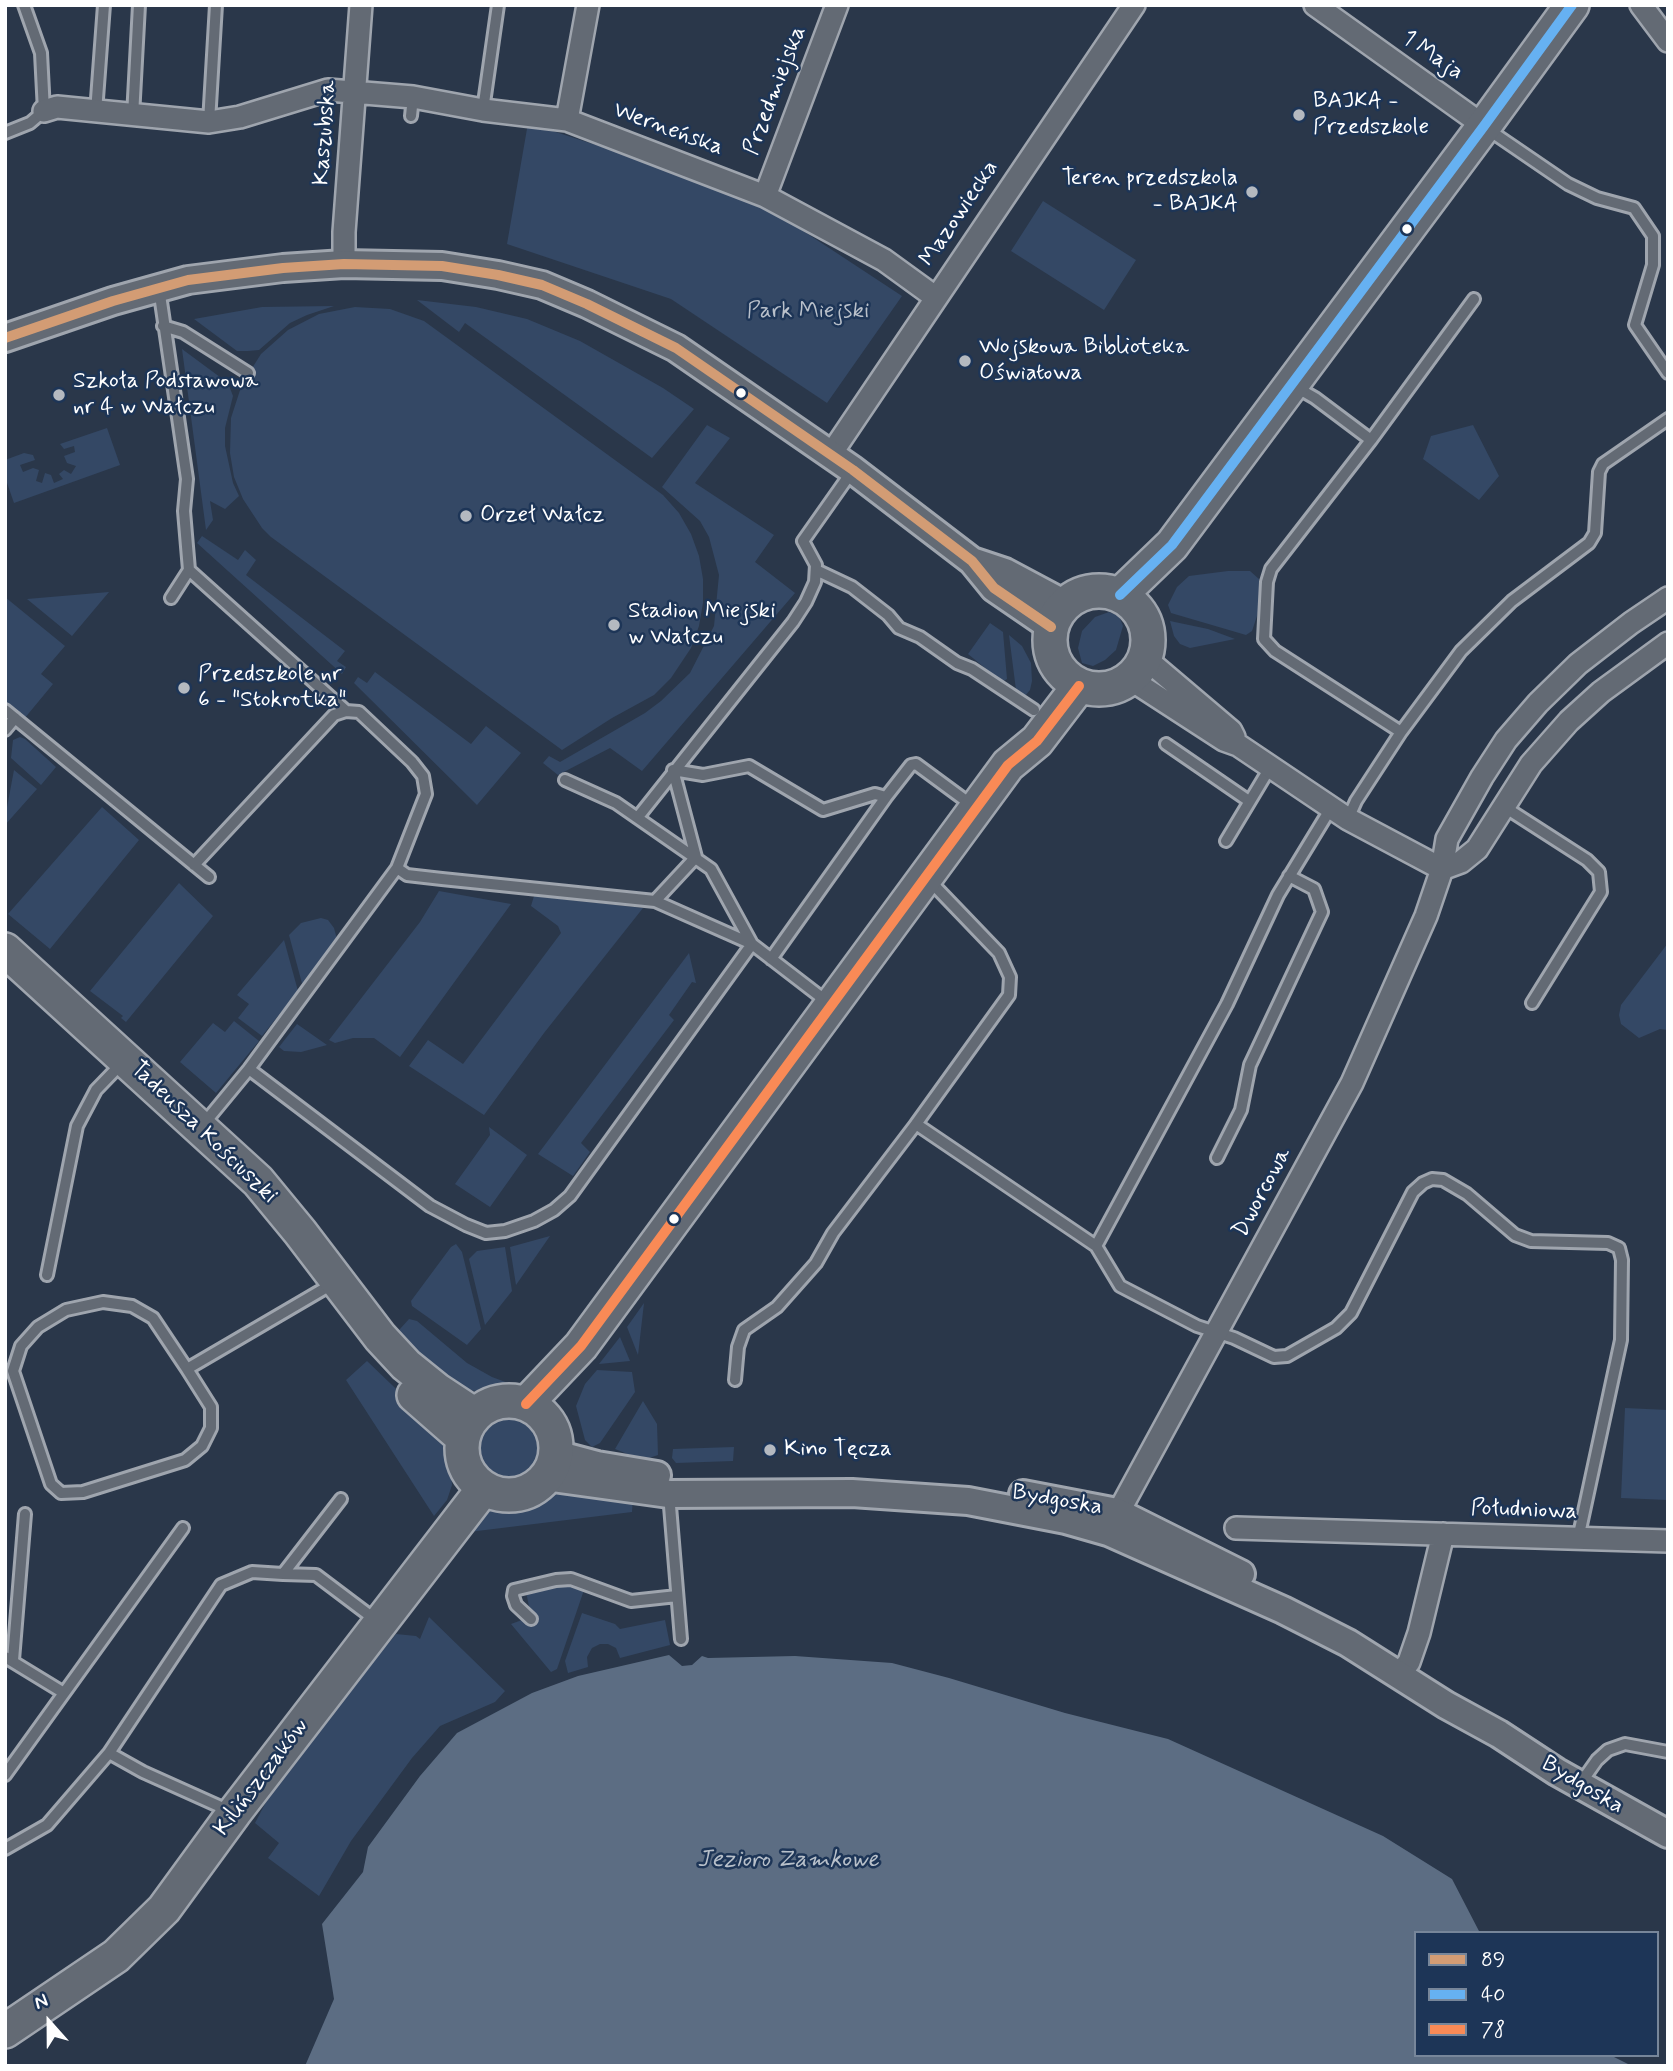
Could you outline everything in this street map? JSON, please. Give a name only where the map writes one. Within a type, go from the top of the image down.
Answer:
[{"type":"main road","points":[[1129,603],[1572,5]]},
{"type":"main road","points":[[1101,591],[1129,603],[1146,626],[1147,634],[1138,668],[1114,687],[1096,690],[1070,679],[1052,658],[1049,642],[1058,615],[1081,594],[1101,591]]},
{"type":"main road","points":[[1008,765],[1020,729],[1034,709],[1070,679]]},
{"type":"main road","points":[[535,1410],[1008,765],[1037,741],[1070,679]]},
{"type":"main road","name":"Tadeusza Kościuszki","points":[[9,962],[120,1065],[254,1199],[328,1287],[406,1365],[437,1390],[469,1426]]},
{"type":"main road","name":"Tadeusza Kościuszki","points":[[120,1065],[201,1128],[258,1181],[276,1202],[328,1287]]},
{"type":"main road","points":[[513,1401],[535,1410],[552,1427],[556,1440],[551,1465],[536,1487],[524,1493],[497,1494],[484,1488],[468,1472],[463,1461],[469,1426],[486,1406],[499,1402],[513,1401]]},
{"type":"main road","name":"Kilińszczaków","points":[[5,2031],[116,1956],[164,1909],[484,1488]]},
{"type":"street","name":"Kaszubska","points":[[344,264],[360,5]]},
{"type":"street","points":[[567,120],[588,5]]},
{"type":"street","name":"Przedmiejska","points":[[765,196],[837,5]]},
{"type":"street","name":"Mazowiecka","points":[[831,454],[1134,5]]},
{"type":"street","name":"1 Maja","points":[[1315,5],[1484,126]]},
{"type":"street","points":[[1641,5],[1668,41]]},
{"type":"street","name":"Werneńska","points":[[44,111],[57,107],[209,122],[240,117],[328,90],[355,91],[412,107],[483,110],[567,120],[765,196],[884,260],[936,297]]},
{"type":"street","points":[[5,338],[159,288],[217,275],[344,264],[442,266],[542,285],[676,348],[831,454],[972,561],[1005,572],[1058,615]]},
{"type":"street","name":"Dworcowa","points":[[1113,1522],[1352,1083],[1426,916],[1442,869],[1447,839],[1482,776],[1506,740],[1538,703],[1578,664],[1668,598]]},
{"type":"street","points":[[1138,668],[1224,740],[1238,745],[1271,766],[1340,814],[1442,869],[1461,862],[1477,849],[1503,806],[1547,744],[1601,692],[1668,643]]},
{"type":"street","points":[[1578,664],[1601,692]]},
{"type":"street","name":"Bydgoska","points":[[551,1465],[669,1494],[852,1493],[968,1501],[1066,1520],[1113,1522]]},
{"type":"street","name":"Bydgoska","points":[[551,1465],[643,1474],[850,1477],[971,1486],[1072,1502],[1356,1630],[1404,1668],[1499,1734],[1579,1785],[1668,1835]]},
{"type":"street","points":[[1236,1528],[1443,1534]]},
{"type":"street","name":"Południowa","points":[[1404,1668],[1419,1633],[1443,1534],[1668,1541]]},
{"type":"lane","points":[[5,133],[30,123],[44,111],[41,53],[24,5]]},
{"type":"lane","points":[[104,5],[115,114]]},
{"type":"lane","points":[[115,114],[139,5]]},
{"type":"lane","points":[[209,122],[216,5]]},
{"type":"lane","points":[[483,110],[498,5]]},
{"type":"lane","points":[[1484,126],[1568,184],[1597,198],[1634,208],[1653,236],[1653,265],[1635,325],[1668,373]]},
{"type":"lane","points":[[159,288],[187,479],[184,510],[189,570],[171,598]]},
{"type":"lane","points":[[1401,732],[1275,650],[1264,639],[1267,582],[1271,569],[1371,440],[1474,299]]},
{"type":"lane","points":[[163,326],[183,332],[248,373]]},
{"type":"lane","points":[[1292,385],[1315,398],[1371,440]]},
{"type":"lane","points":[[1097,1246],[1227,1004],[1289,876],[1340,814],[1356,801],[1401,732],[1461,651],[1512,601],[1589,543],[1595,533],[1599,472],[1603,464],[1668,419]]},
{"type":"lane","points":[[638,817],[806,602],[815,582],[816,565],[803,541],[853,470]]},
{"type":"lane","points":[[816,569],[852,587],[888,615],[899,628],[920,637],[957,663],[972,669],[1034,709]]},
{"type":"lane","points":[[189,570],[346,711]]},
{"type":"lane","points":[[5,710],[209,877]]},
{"type":"lane","points":[[194,865],[334,716],[346,711],[359,712],[412,762],[423,776],[426,794],[397,868],[249,1069],[201,1128]]},
{"type":"lane","points":[[5,730],[15,718]]},
{"type":"lane","points":[[1166,744],[1249,801]]},
{"type":"lane","points":[[771,959],[911,765],[916,764],[977,809]]},
{"type":"lane","points":[[673,771],[703,775],[749,766],[823,810],[875,794],[886,797]]},
{"type":"lane","points":[[1226,841],[1271,766]]},
{"type":"lane","points":[[673,771],[696,857]]},
{"type":"lane","points":[[565,779],[616,803],[711,869],[752,944]]},
{"type":"lane","points":[[1503,806],[1587,860],[1599,872],[1601,892],[1532,1003]]},
{"type":"lane","points":[[655,901],[696,857]]},
{"type":"lane","points":[[397,868],[407,875],[430,878],[655,901],[752,944],[832,1005]]},
{"type":"lane","points":[[1217,1158],[1241,1110],[1250,1065],[1322,912],[1314,889],[1289,876]]},
{"type":"lane","points":[[735,1380],[738,1347],[744,1330],[777,1307],[816,1264],[833,1233],[1009,995],[1010,977],[999,953],[927,878]]},
{"type":"lane","points":[[249,1069],[430,1206],[486,1233],[505,1231],[534,1221],[554,1210],[570,1196],[752,944]]},
{"type":"lane","points":[[47,1275],[77,1126],[96,1090],[120,1065]]},
{"type":"lane","points":[[916,1124],[1097,1246],[1120,1286],[1198,1326],[1274,1357],[1287,1356],[1336,1328],[1351,1313],[1413,1192],[1432,1179],[1443,1180],[1467,1194],[1515,1235],[1531,1241],[1608,1243],[1619,1248],[1622,1260],[1621,1340],[1578,1539]]},
{"type":"lane","points":[[187,1369],[328,1287]]},
{"type":"lane","points":[[103,1302],[132,1306],[153,1318],[187,1369],[211,1407],[211,1428],[202,1446],[185,1460],[83,1492],[61,1493],[51,1484],[13,1371],[21,1346],[38,1327],[66,1310],[103,1302]]},
{"type":"lane","points":[[669,1494],[681,1639]]},
{"type":"lane","points":[[283,1574],[341,1499]]},
{"type":"lane","points":[[25,1514],[9,1658],[65,1693]]},
{"type":"lane","points":[[5,1775],[183,1528]]},
{"type":"lane","points":[[5,1849],[47,1825],[109,1753],[221,1585],[252,1572],[316,1575],[381,1623]]},
{"type":"lane","points":[[531,1619],[516,1605],[514,1590],[556,1580],[571,1579],[631,1601],[677,1597]]},
{"type":"lane","points":[[1579,1785],[1608,1750],[1625,1744],[1668,1752]]},
{"type":"lane","points":[[109,1753],[143,1772],[234,1814]]},
{"type":"green space","name":"Park Miejski","points":[[528,123],[747,194],[902,296],[827,403],[671,299],[507,244]]},
{"type":"green space","points":[[1043,201],[1136,260],[1104,310],[1011,251]]},
{"type":"green space","points":[[417,300],[476,307],[527,319],[580,341],[663,388],[694,409],[652,458],[465,323],[459,332]]},
{"type":"green space","points":[[334,306],[290,323],[259,350],[237,351],[194,319],[262,307]]},
{"type":"green space","points":[[355,307],[390,309],[424,321],[663,495],[679,513],[699,556],[703,603],[691,648],[671,678],[654,695],[562,750],[262,528],[243,499],[234,477],[230,453],[231,418],[242,384],[261,354],[288,330],[319,314]]},
{"type":"green space","points":[[182,349],[228,383],[233,396],[225,428],[225,446],[233,483],[239,496],[225,509],[210,501],[213,520],[206,530]]},
{"type":"green space","points":[[707,425],[730,438],[695,483],[774,535],[755,562],[795,593],[642,771],[610,748],[558,775],[543,763],[549,756],[560,762],[661,701],[690,673],[714,626],[719,575],[709,537],[700,521],[662,487]]},
{"type":"green space","points":[[1473,425],[1499,476],[1479,500],[1423,459],[1431,436]]},
{"type":"green space","points":[[107,428],[120,465],[14,503],[5,477],[5,460],[24,453],[33,455],[35,460],[20,465],[23,472],[33,468],[39,470],[36,481],[42,483],[45,473],[51,475],[54,483],[63,479],[59,474],[64,470],[71,474],[76,466],[67,463],[64,456],[75,452],[74,446],[64,449],[60,444]]},
{"type":"green space","points":[[202,536],[238,560],[245,550],[256,560],[246,575],[345,651],[337,661],[346,667],[342,674],[197,543]]},
{"type":"green space","points":[[1250,571],[1259,579],[1259,610],[1252,631],[1246,635],[1171,613],[1168,605],[1177,587],[1189,576]]},
{"type":"green space","points":[[109,592],[72,636],[27,599]]},
{"type":"green space","points":[[5,597],[65,646],[41,674],[53,684],[24,719],[5,702]]},
{"type":"green space","points":[[1109,612],[1119,616],[1123,626],[1116,650],[1093,666],[1082,663],[1078,648],[1082,631],[1095,617]]},
{"type":"green space","points":[[1170,621],[1208,629],[1235,639],[1190,648],[1180,644],[1174,636]]},
{"type":"green space","points":[[990,623],[1003,632],[1007,679],[1002,682],[968,654]]},
{"type":"green space","points":[[1009,635],[1022,646],[1031,663],[1032,681],[1025,696],[1016,690]]},
{"type":"green space","points":[[375,672],[471,744],[486,726],[521,753],[477,805],[354,683],[358,677],[367,683]]},
{"type":"green space","points":[[20,737],[56,767],[41,785],[11,758],[13,740]]},
{"type":"green space","points":[[14,770],[37,789],[5,825],[5,818]]},
{"type":"green space","points":[[102,807],[139,840],[50,949],[8,914]]},
{"type":"green space","points":[[179,883],[213,916],[126,1022],[121,1018],[123,1016],[90,991]]},
{"type":"green space","points":[[439,891],[511,904],[400,1057],[374,1038],[353,1038],[335,1043],[329,1040],[420,922]]},
{"type":"green space","points":[[534,896],[643,908],[544,1033],[484,1115],[409,1066],[428,1040],[463,1064],[561,933],[558,926],[531,906]]},
{"type":"green space","points":[[321,918],[328,920],[334,928],[338,943],[303,987],[289,935],[301,923]]},
{"type":"green space","points":[[284,940],[298,991],[262,1036],[238,1018],[249,1004],[237,995]]},
{"type":"green space","points":[[1668,943],[1668,1030],[1660,1029],[1639,1038],[1621,1024],[1621,1005]]},
{"type":"green space","points":[[689,953],[696,983],[692,982],[669,1015],[674,1020],[581,1143],[590,1152],[573,1176],[538,1154]]},
{"type":"green space","points":[[234,1021],[259,1041],[216,1093],[180,1062],[213,1023],[225,1032]]},
{"type":"green space","points":[[297,1024],[327,1045],[301,1052],[284,1051],[279,1047]]},
{"type":"green space","points":[[489,1127],[527,1155],[490,1207],[455,1184],[490,1135]]},
{"type":"green space","points":[[550,1236],[516,1285],[510,1247]]},
{"type":"green space","points":[[456,1244],[462,1252],[481,1329],[467,1345],[412,1306],[411,1301]]},
{"type":"green space","points":[[505,1247],[512,1291],[485,1325],[469,1259],[477,1251]]},
{"type":"green space","points":[[644,1303],[638,1355],[627,1327]]},
{"type":"green space","points":[[409,1319],[417,1321],[467,1363],[492,1377],[519,1387],[502,1393],[454,1389],[391,1339]]},
{"type":"green space","points":[[620,1337],[630,1361],[599,1364]]},
{"type":"green space","points":[[367,1361],[441,1432],[450,1461],[452,1485],[447,1500],[434,1516],[346,1380]]},
{"type":"green space","points":[[597,1370],[632,1372],[635,1392],[600,1443],[592,1447],[585,1440],[576,1406],[585,1384]]},
{"type":"green space","points":[[643,1401],[657,1424],[658,1455],[649,1458],[615,1449]]},
{"type":"green space","points":[[1625,1408],[1668,1410],[1668,1500],[1621,1498]]},
{"type":"green space","points":[[509,1419],[520,1421],[533,1432],[538,1448],[536,1459],[525,1472],[509,1477],[498,1475],[485,1464],[480,1448],[482,1437],[493,1424]]},
{"type":"green space","points":[[734,1447],[733,1461],[676,1463],[672,1458],[673,1449]]},
{"type":"green space","points":[[563,1492],[633,1497],[632,1512],[469,1532],[485,1510]]},
{"type":"green space","points":[[569,1584],[584,1590],[557,1669],[551,1672],[511,1624],[522,1620],[529,1625],[536,1619],[530,1611],[526,1592]]},
{"type":"green space","points":[[582,1613],[615,1624],[620,1629],[665,1620],[670,1645],[620,1658],[616,1648],[600,1644],[592,1648],[587,1657],[588,1667],[568,1673],[565,1661]]},
{"type":"green space","points":[[429,1617],[505,1691],[495,1702],[440,1726],[412,1758],[351,1841],[319,1896],[268,1858],[279,1843],[255,1823],[276,1783],[396,1634],[416,1636],[420,1639]]},
{"type":"water","name":"Jezioro Zamkowe","points":[[669,1655],[682,1666],[692,1665],[702,1656],[795,1656],[892,1663],[1065,1713],[1168,1739],[1383,1836],[1452,1879],[1479,1931],[1414,1931],[1414,2057],[1614,2057],[1632,2066],[305,2066],[334,1999],[322,1924],[363,1872],[368,1847],[420,1776],[457,1733],[532,1693],[578,1676]]},
{"type":"transit line","name":"40","points":[[1120,595],[1172,545],[1572,5]]},
{"type":"transit line","name":"89","points":[[5,338],[113,301],[188,280],[283,268],[344,264],[442,266],[542,285],[676,348],[853,470],[972,561],[994,588],[1051,627]]},
{"type":"transit line","name":"78","points":[[526,1404],[581,1346],[1008,765],[1037,741],[1079,686]]},
{"type":"place","name":"BAJKA - Przedszkole","points":[[1299,115]]},
{"type":"place","name":"Teren przedszkola - BAJKA","points":[[1252,192]]},
{"type":"place","name":"Wojskowa Biblioteka Oświatowa","points":[[965,361]]},
{"type":"place","name":"Szkoła Podstawowa nr 4 w Wałczu","points":[[59,395]]},
{"type":"place","name":"Orzeł Wałcz","points":[[466,516]]},
{"type":"place","name":"Stadion Miejski w Wałczu","points":[[614,625]]},
{"type":"place","name":"Przedszkole nr 6 - \"Stokrotka\"","points":[[184,688]]},
{"type":"place","name":"Kino Tęcza","points":[[770,1450]]}]
